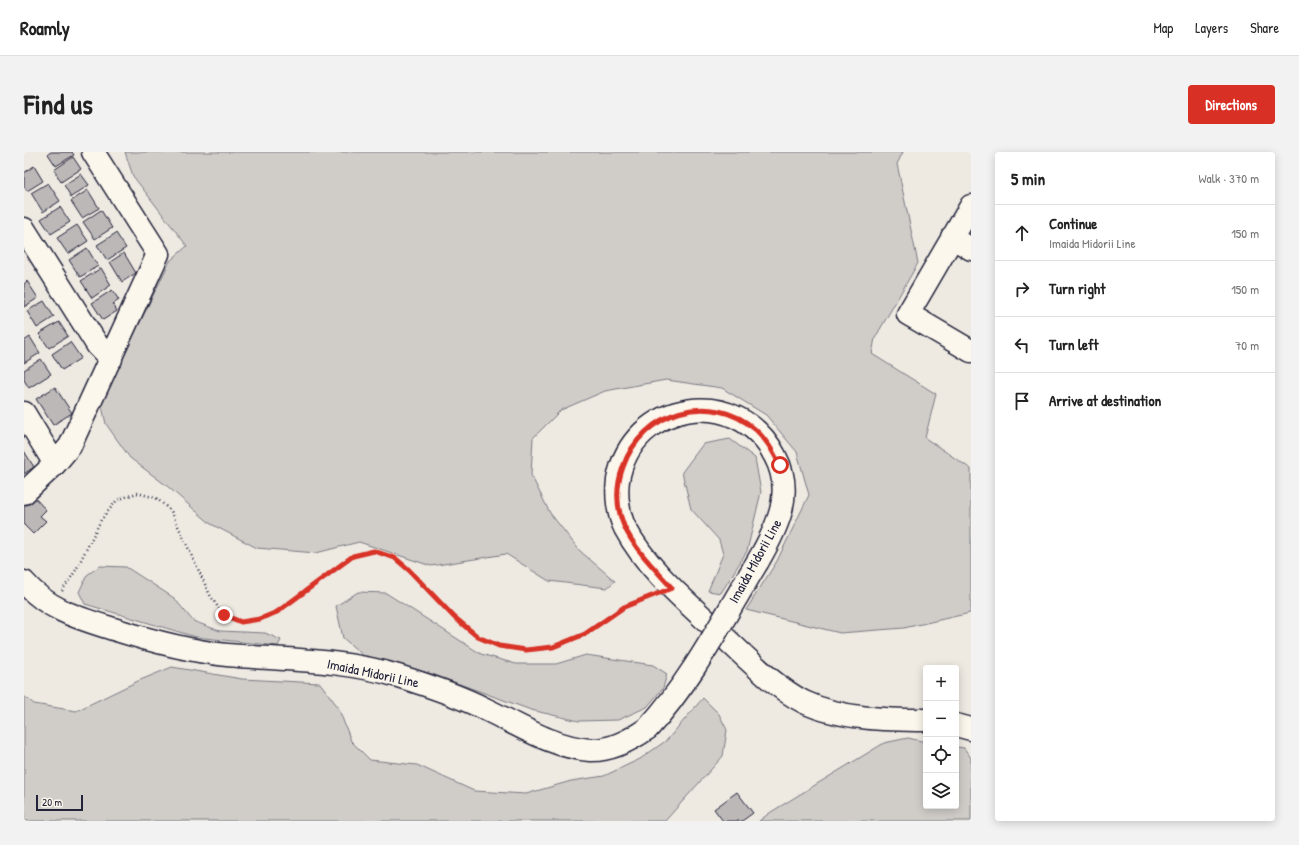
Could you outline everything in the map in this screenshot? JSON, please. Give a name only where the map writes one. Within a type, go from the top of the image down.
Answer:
[{"type":"main road","points":[[24,493],[56,464],[70,446],[158,254],[93,152]]},
{"type":"main road","points":[[971,206],[908,314],[971,351]]},
{"type":"main road","points":[[24,229],[98,346],[111,359]]},
{"type":"main road","points":[[952,237],[971,249]]},
{"type":"main road","name":"Imaida Midorii Line","points":[[24,582],[32,591],[53,607],[74,617],[191,650],[227,655],[311,660],[352,666],[396,675],[484,708],[548,740],[568,747],[591,750],[610,748],[631,740],[648,728],[668,706],[685,681],[758,561],[774,533],[782,512],[784,484],[780,465],[770,445],[756,430],[737,417],[718,410],[699,409],[675,413],[651,426],[635,441],[618,480],[618,506],[624,526],[643,556],[672,588],[774,684],[806,702],[850,716],[887,720],[923,720]]},
{"type":"main road","points":[[24,413],[56,464]]},
{"type":"main road","points":[[959,726],[971,728]]},
{"type":"path","points":[[53,607],[76,570],[101,520],[117,500],[138,493],[156,498],[170,511],[210,594],[224,615],[241,622],[260,619],[277,612],[353,556],[374,551],[395,558],[409,570],[454,617],[478,637],[499,646],[526,650],[553,647],[585,634],[624,607],[672,588]]},
{"type":"shaded area","points":[[125,152],[903,152],[897,164],[918,263],[875,338],[872,354],[936,394],[925,438],[971,469],[970,613],[904,628],[840,633],[746,610],[777,561],[809,495],[797,452],[766,415],[722,388],[666,380],[605,391],[561,410],[533,438],[531,475],[550,513],[580,551],[615,581],[607,588],[549,581],[506,554],[431,566],[359,542],[316,553],[257,548],[211,524],[167,486],[130,458],[106,424],[101,402],[170,261],[187,246],[133,176]]},
{"type":"shaded area","points":[[730,439],[755,458],[761,492],[747,551],[721,593],[708,591],[723,554],[719,540],[691,509],[682,472],[703,444]]},
{"type":"shaded area","points":[[100,566],[126,567],[174,598],[193,621],[220,631],[265,633],[281,640],[278,646],[196,637],[85,604],[79,592],[87,575]]},
{"type":"shaded area","points":[[358,592],[386,593],[481,654],[516,664],[556,664],[586,655],[653,665],[667,674],[663,688],[647,707],[618,720],[579,721],[531,710],[429,673],[365,657],[343,638],[336,606]]},
{"type":"shaded area","points":[[172,667],[242,679],[320,683],[338,707],[351,741],[370,760],[417,765],[474,791],[526,794],[571,781],[604,776],[640,759],[667,740],[703,698],[719,714],[727,730],[723,756],[665,821],[24,821],[24,696],[34,704],[76,711],[138,681]]},
{"type":"shaded area","points":[[908,738],[923,741],[923,809],[959,809],[959,747],[964,748],[971,758],[971,821],[759,821],[771,812],[884,743]]},
{"type":"building","points":[[51,152],[72,152],[74,155],[56,166],[48,154]]},
{"type":"building","points":[[73,157],[81,169],[61,182],[54,170]]},
{"type":"building","points":[[34,166],[43,181],[27,191],[24,186],[24,173]]},
{"type":"building","points":[[81,174],[89,185],[71,197],[64,185]]},
{"type":"building","points":[[48,183],[60,201],[43,212],[31,193]]},
{"type":"building","points":[[88,190],[99,208],[82,218],[71,201]]},
{"type":"building","points":[[60,207],[70,222],[51,234],[41,219]]},
{"type":"building","points":[[101,210],[112,228],[95,239],[83,222]]},
{"type":"building","points":[[77,225],[88,241],[68,254],[57,238]]},
{"type":"building","points":[[116,233],[126,248],[107,260],[97,245]]},
{"type":"building","points":[[87,248],[98,266],[80,277],[69,260]]},
{"type":"building","points":[[124,253],[136,273],[122,282],[110,262]]},
{"type":"building","points":[[101,268],[111,285],[92,298],[81,281]]},
{"type":"building","points":[[27,281],[38,298],[24,307],[24,284]]},
{"type":"building","points":[[112,290],[119,300],[113,304],[117,311],[103,320],[92,303]]},
{"type":"building","points":[[44,301],[54,317],[37,328],[27,311]]},
{"type":"building","points":[[59,322],[68,336],[49,348],[39,334]]},
{"type":"building","points":[[30,337],[40,353],[24,363],[24,341]]},
{"type":"building","points":[[70,342],[81,358],[62,370],[52,354]]},
{"type":"building","points":[[41,359],[51,374],[29,388],[24,380],[24,370]]},
{"type":"building","points":[[55,387],[72,413],[53,425],[36,399]]},
{"type":"building","points":[[24,451],[34,467],[24,474]]},
{"type":"building","points":[[33,496],[46,510],[40,516],[46,521],[33,534],[24,525],[24,504]]},
{"type":"building","points":[[737,792],[753,813],[742,821],[723,821],[714,809]]},
{"type":"route","points":[[224,615],[241,622],[260,619],[277,612],[353,556],[374,551],[395,558],[409,570],[454,617],[478,637],[499,646],[526,650],[553,647],[585,634],[624,607],[672,588],[643,556],[624,526],[618,506],[618,480],[626,459],[635,441],[651,426],[675,413],[699,409],[718,410],[737,417],[756,430],[770,445],[780,465]]}]
